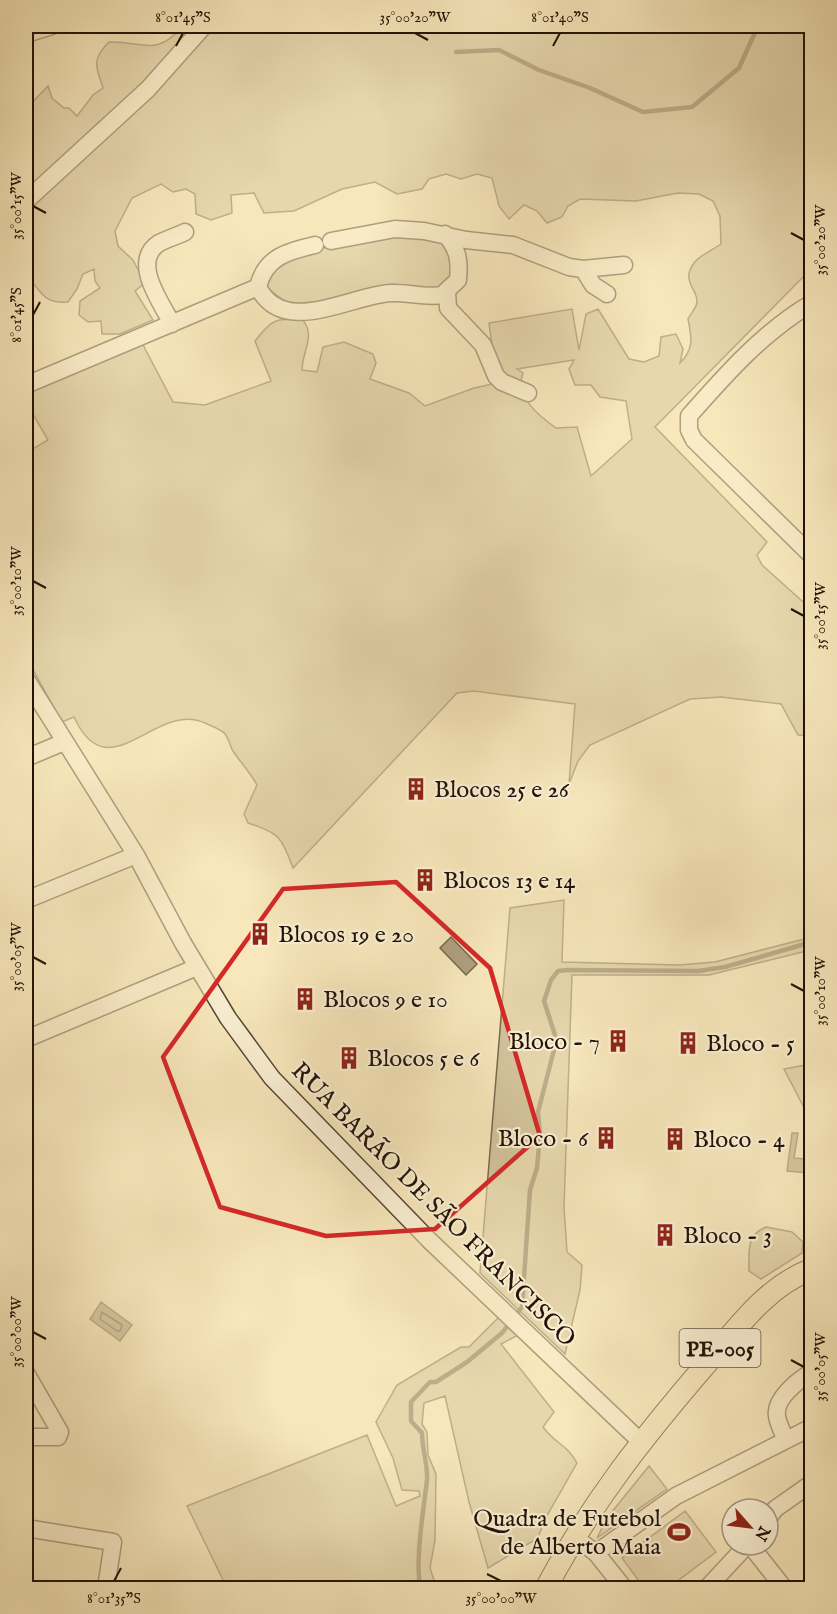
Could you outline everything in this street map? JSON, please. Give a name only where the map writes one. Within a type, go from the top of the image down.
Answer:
[{"type":"main road","name":"PE-005","points":[[546,1588],[574,1537],[640,1441],[762,1299],[791,1278],[812,1269]]},
{"type":"street","points":[[26,34],[52,26]]},
{"type":"street","points":[[26,201],[148,89],[204,26]]},
{"type":"street","points":[[26,385],[258,287],[263,272],[274,259],[287,252],[323,243],[395,229],[513,245],[555,263],[583,269],[624,265]]},
{"type":"street","points":[[172,324],[147,274],[146,264],[157,244],[185,232]]},
{"type":"street","points":[[258,287],[269,303],[278,308],[302,311],[332,308],[391,293],[432,297],[447,291],[458,280],[459,257],[455,245],[445,234]]},
{"type":"street","points":[[583,269],[593,285],[607,294]]},
{"type":"street","points":[[447,291],[448,308],[483,345],[496,376],[502,382],[528,393]]},
{"type":"street","points":[[812,303],[790,316],[745,355],[689,416],[689,430],[694,440],[812,556]]},
{"type":"street","name":"RUA BARÃO DE SÃO FRANCISCO","points":[[26,679],[136,855],[197,967],[228,1018],[272,1078],[421,1232],[640,1441]]},
{"type":"street","points":[[26,758],[64,742]]},
{"type":"street","points":[[26,900],[136,855]]},
{"type":"street","points":[[26,1039],[197,967]]},
{"type":"street","points":[[785,1440],[776,1415],[780,1402],[787,1391],[812,1372]]},
{"type":"street","points":[[26,1373],[60,1432],[58,1437],[53,1439],[33,1438]]},
{"type":"street","points":[[596,1553],[676,1496],[812,1427]]},
{"type":"street","points":[[780,1506],[812,1483]]},
{"type":"street","points":[[26,1528],[119,1543],[106,1588]]},
{"type":"street","points":[[574,1537],[596,1553],[624,1588]]},
{"type":"street","points":[[707,1588],[737,1557]]},
{"type":"street","points":[[758,1557],[784,1588]]},
{"type":"highlighted area","points":[[396,882],[490,968],[540,1136],[435,1229],[326,1236],[220,1207],[163,1057],[283,889]]},
{"type":"shaded area","points":[[183,26],[811,26],[811,269],[655,427],[767,542],[757,555],[762,565],[811,609],[811,736],[798,735],[781,704],[721,697],[690,699],[590,745],[578,761],[569,784],[575,704],[474,691],[457,693],[293,868],[282,843],[273,833],[248,823],[244,814],[257,785],[221,731],[205,723],[186,719],[168,723],[118,746],[102,747],[88,738],[74,717],[62,722],[26,657],[26,453],[48,440],[26,402],[26,394],[142,343],[173,402],[205,405],[271,381],[255,341],[270,324],[286,319],[303,320],[307,326],[308,338],[302,370],[317,372],[323,347],[344,342],[373,354],[376,363],[370,379],[409,393],[425,406],[474,388],[497,383],[489,323],[572,309],[579,350],[586,314],[598,309],[629,359],[644,362],[659,356],[661,337],[676,334],[683,349],[680,363],[690,348],[688,319],[697,303],[689,281],[690,270],[700,257],[721,244],[720,216],[713,201],[699,194],[678,193],[636,201],[580,199],[568,206],[562,217],[547,223],[537,211],[524,205],[509,219],[499,206],[492,178],[477,174],[461,179],[446,174],[429,179],[422,189],[397,194],[375,182],[342,189],[294,211],[264,213],[254,193],[231,195],[232,213],[211,220],[196,214],[195,194],[186,189],[173,192],[161,184],[132,198],[115,231],[118,246],[133,260],[145,283],[135,291],[153,320],[120,334],[102,334],[101,321],[88,322],[79,315],[80,301],[100,288],[95,281],[94,269],[83,274],[68,302],[46,298],[26,278],[26,133],[29,129],[26,109],[48,86],[52,98],[64,108],[69,108],[77,116],[93,95],[103,88],[98,74],[97,59],[109,42],[149,46],[165,42]],"holes":[[[574,360],[569,369],[575,385],[591,385],[600,397],[626,401],[632,439],[591,476],[577,427],[556,428],[542,418],[525,397],[521,381],[523,373],[517,369]]]},
{"type":"shaded area","points":[[387,236],[443,240],[456,258],[449,287],[312,307],[286,302],[267,288],[267,271],[301,252]]},
{"type":"shaded area","points":[[564,900],[562,962],[679,965],[715,962],[812,937],[811,950],[709,975],[572,975],[564,1207],[567,1252],[582,1265],[580,1290],[565,1354],[480,1273],[510,908]]},
{"type":"shaded area","points":[[812,1064],[811,1121],[784,1069]]},
{"type":"shaded area","points":[[766,1227],[792,1232],[803,1242],[802,1253],[761,1279],[749,1271],[749,1251],[752,1239]]},
{"type":"shaded area","points":[[500,1316],[518,1335],[501,1344],[554,1412],[543,1427],[577,1463],[544,1521],[538,1538],[488,1568],[469,1502],[445,1396],[424,1403],[422,1424],[427,1432],[428,1455],[436,1474],[435,1540],[430,1568],[435,1583],[445,1588],[227,1588],[187,1506],[367,1435],[396,1506],[420,1496],[419,1491],[402,1490],[393,1458],[376,1422],[397,1385],[461,1347],[469,1347]]},
{"type":"shaded area","points":[[649,1466],[667,1489],[597,1538],[607,1518]]},
{"type":"shaded area","name":"Quadra de Futebol de Alberto Maia","points":[[685,1511],[716,1552],[668,1588],[644,1588],[622,1558]]},
{"type":"water","points":[[451,937],[477,964],[466,975],[440,948]]},
{"type":"water","points":[[792,1133],[798,1133],[794,1158],[805,1159],[806,1152],[811,1153],[808,1173],[787,1171]]},
{"type":"water","points":[[101,1302],[132,1325],[120,1341],[90,1319]]},
{"type":"waterway","points":[[456,52],[499,50],[539,70],[590,88],[643,112],[692,107],[739,68],[758,26]]},
{"type":"waterway","points":[[421,1588],[419,1551],[427,1474],[422,1433],[411,1421],[411,1402],[430,1382],[436,1382],[467,1362],[502,1333],[522,1307],[530,1190],[537,1168],[540,1135],[538,1112],[554,1050],[555,1035],[544,1001],[551,980],[558,971],[567,970],[698,971],[725,967],[812,942]]},
{"type":"place","name":"Blocos 25 e 26","points":[[416,789]]},
{"type":"place","name":"Blocos 13 e 14","points":[[425,880]]},
{"type":"place","name":"Blocos 19 e 20","points":[[260,934]]},
{"type":"place","name":"Blocos 9 e 10","points":[[305,999]]},
{"type":"place","name":"Bloco - 7","points":[[618,1041]]},
{"type":"place","name":"Bloco - 5","points":[[688,1043]]},
{"type":"place","name":"Blocos 5 e 6","points":[[349,1058]]},
{"type":"place","name":"Bloco - 6","points":[[606,1138]]},
{"type":"place","name":"Bloco - 4","points":[[675,1139]]},
{"type":"place","name":"Bloco - 3","points":[[665,1235]]},
{"type":"place","name":"Quadra de Futebol de Alberto Maia","points":[[679,1532]]}]
